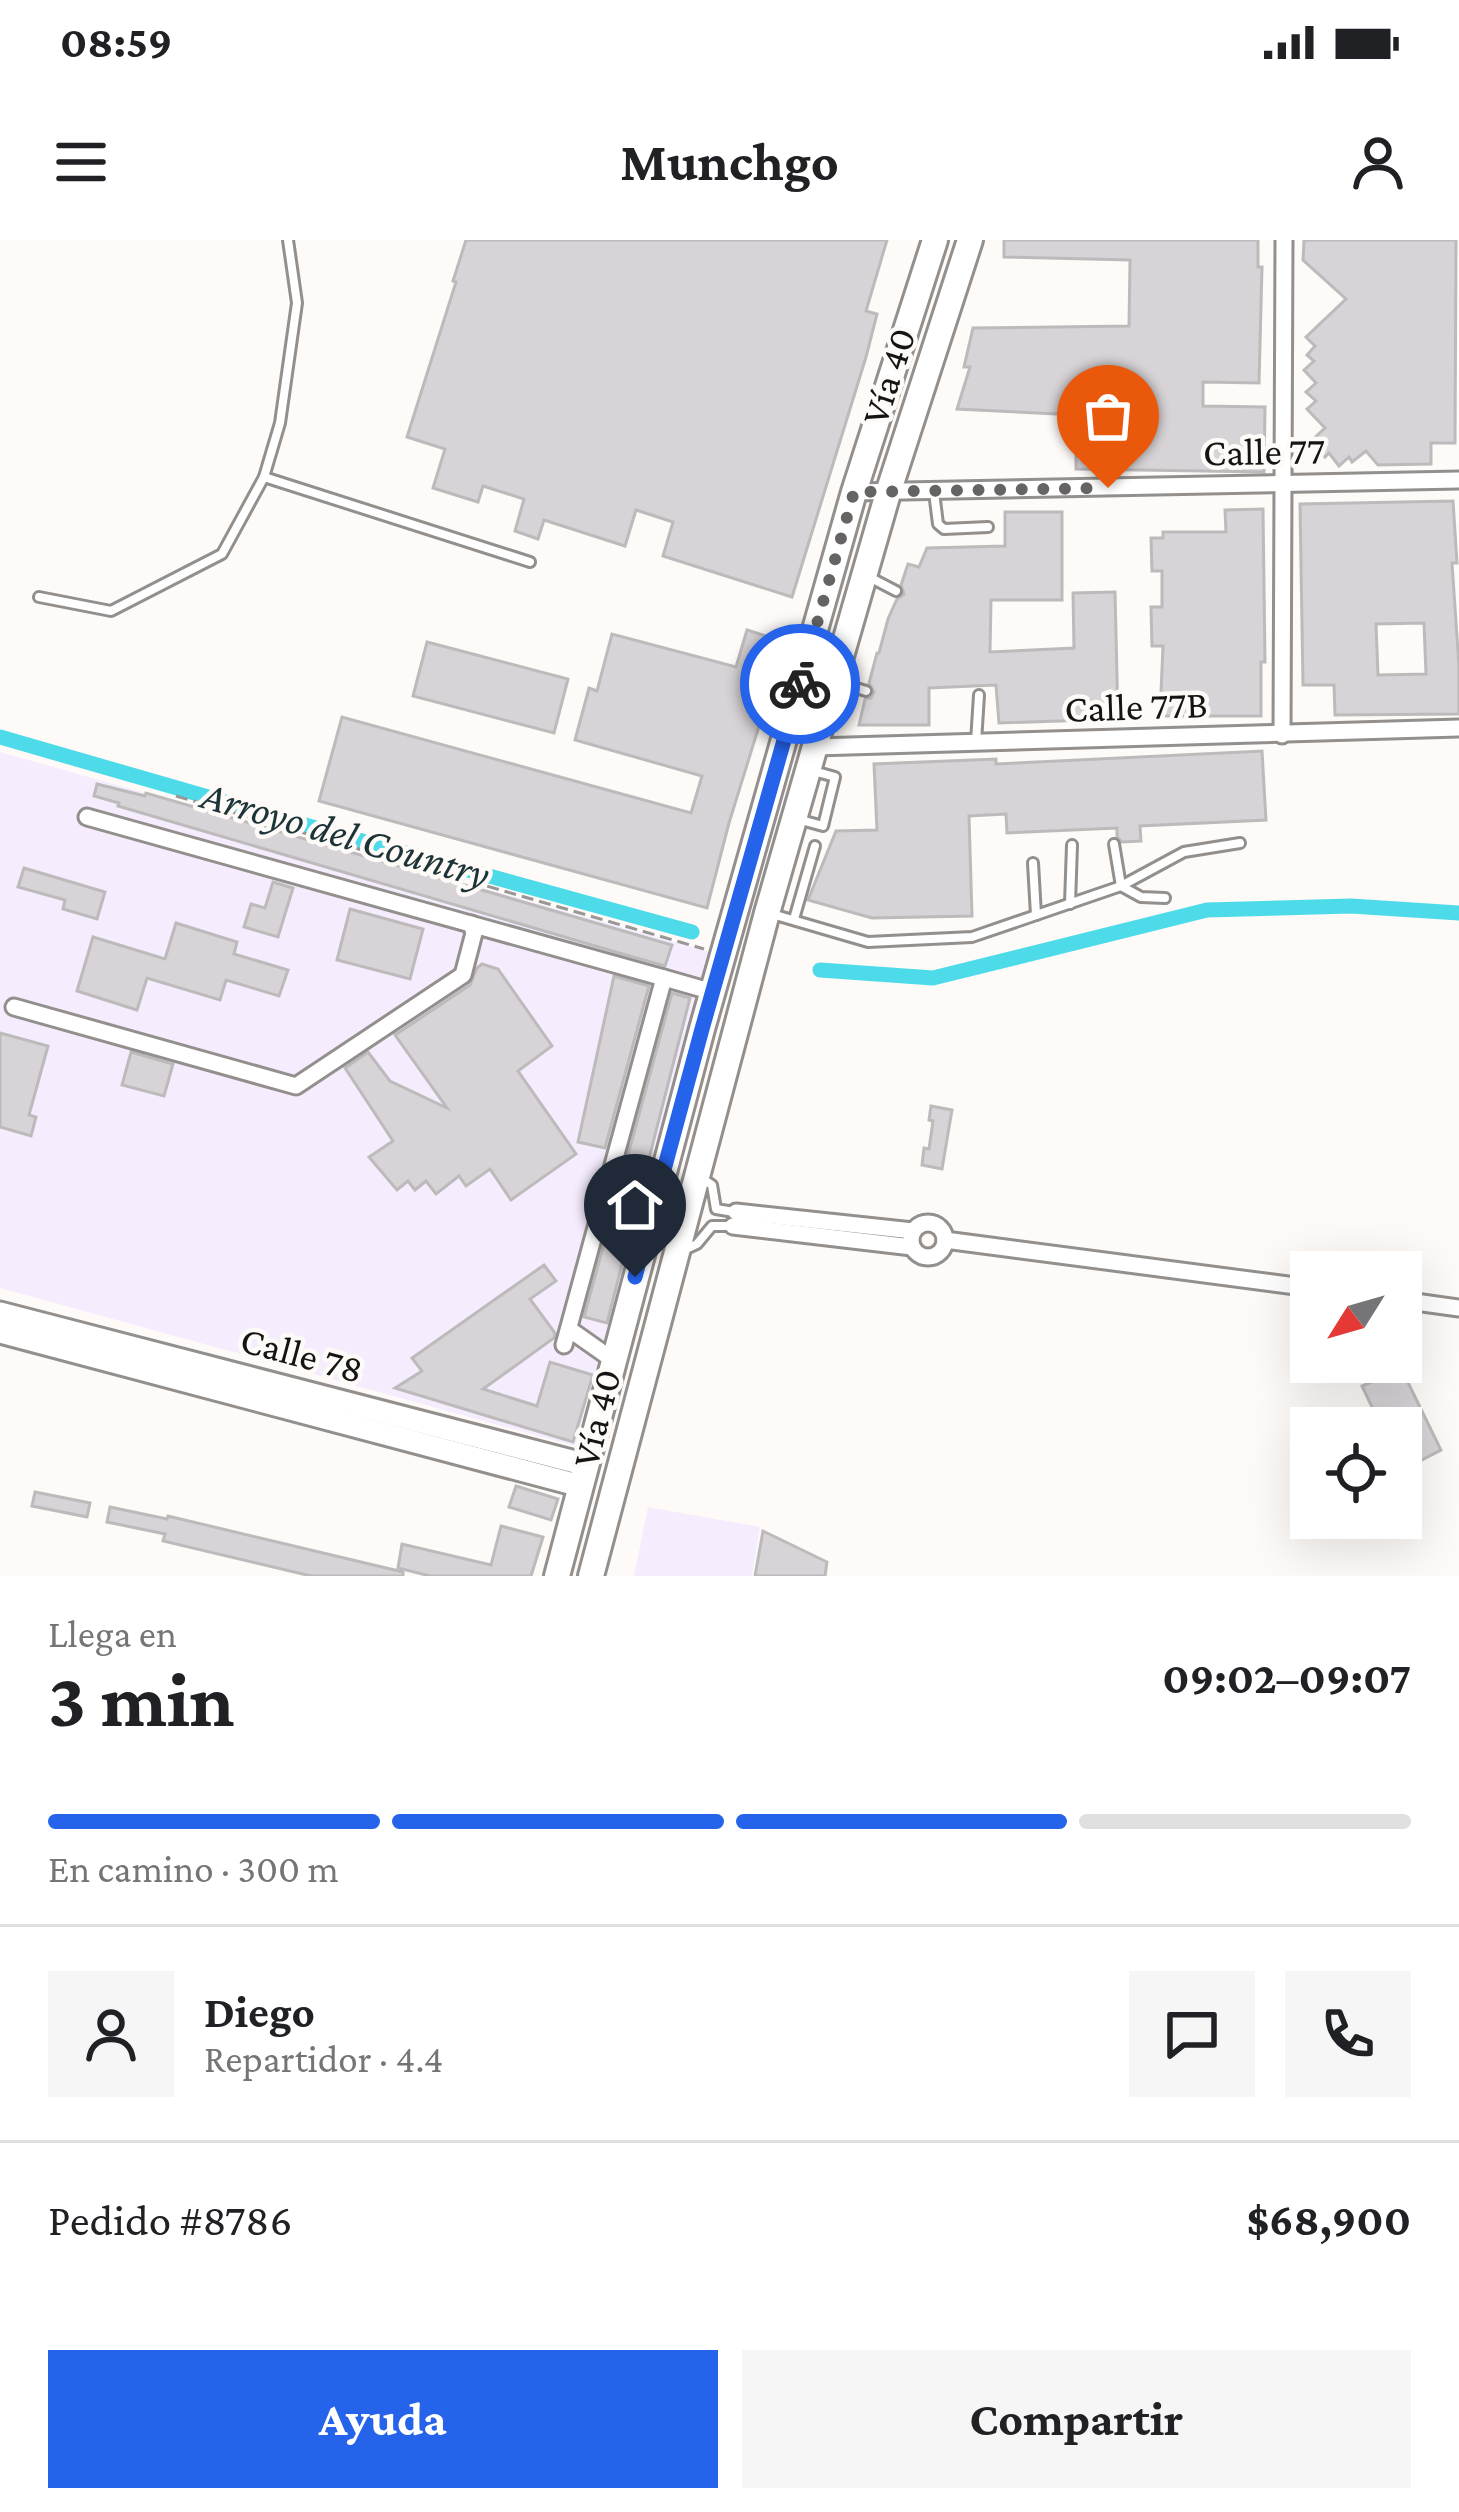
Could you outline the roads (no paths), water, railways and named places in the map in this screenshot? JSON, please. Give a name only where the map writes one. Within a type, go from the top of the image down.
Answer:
[{"type":"highway","name":"Vía 40","points":[[557,1576],[584,1476],[607,1356],[702,1029],[706,990],[854,492],[935,240]]},
{"type":"highway","name":"Vía 40","points":[[591,1576],[767,913],[888,493],[970,240]]},
{"type":"highway","points":[[815,631],[845,640]]},
{"type":"highway","points":[[702,1029],[734,1038]]},
{"type":"highway","points":[[607,1356],[644,1370]]},
{"type":"main road","name":"Calle 78","points":[[0,1313],[584,1476]]},
{"type":"main road","name":"Calle 78","points":[[0,1332],[584,1476]]},
{"type":"street","points":[[1282,735],[1284,240]]},
{"type":"street","name":"Calle 77","points":[[854,492],[1459,480]]},
{"type":"street","name":"Calle 77B","points":[[812,759],[976,743],[1459,728]]},
{"type":"street","points":[[87,817],[706,990]]},
{"type":"street","points":[[14,1007],[296,1086],[463,975],[474,933],[471,924]]},
{"type":"street","points":[[607,1356],[566,1337],[664,978]]},
{"type":"street","points":[[734,1219],[913,1239]]},
{"type":"street","points":[[922,1224],[932,1224],[941,1229],[945,1240],[939,1254],[929,1258],[919,1255],[913,1239],[922,1224]]},
{"type":"street","points":[[945,1240],[1290,1285]]},
{"type":"street","points":[[1422,1303],[1459,1308]]},
{"type":"lane","points":[[39,597],[110,611],[222,554],[264,477],[280,422],[297,303],[288,240]]},
{"type":"lane","points":[[264,477],[530,562]]},
{"type":"lane","points":[[934,492],[938,524],[944,529],[988,527]]},
{"type":"lane","points":[[864,575],[896,591]]},
{"type":"lane","points":[[836,682],[866,691]]},
{"type":"lane","points":[[976,743],[979,695]]},
{"type":"lane","points":[[767,913],[868,942],[972,937],[1121,886],[1184,851],[1240,843]]},
{"type":"lane","points":[[1114,844],[1121,886]]},
{"type":"lane","points":[[794,920],[815,845]]},
{"type":"lane","points":[[1070,904],[1072,845]]},
{"type":"lane","points":[[1034,863],[1036,915]]},
{"type":"lane","points":[[1121,886],[1142,897],[1165,898]]},
{"type":"lane","points":[[675,1253],[697,1244],[712,1226],[716,1209],[712,1186],[697,1175]]},
{"type":"lane","points":[[716,1209],[734,1219]]},
{"type":"lane","points":[[712,1226],[734,1219]]},
{"type":"waterway","name":"Arroyo del Country","points":[[0,737],[692,932]]},
{"type":"waterway","name":"Arroyo del Country","points":[[820,970],[933,978],[1207,910],[1351,906],[1459,913]]}]
